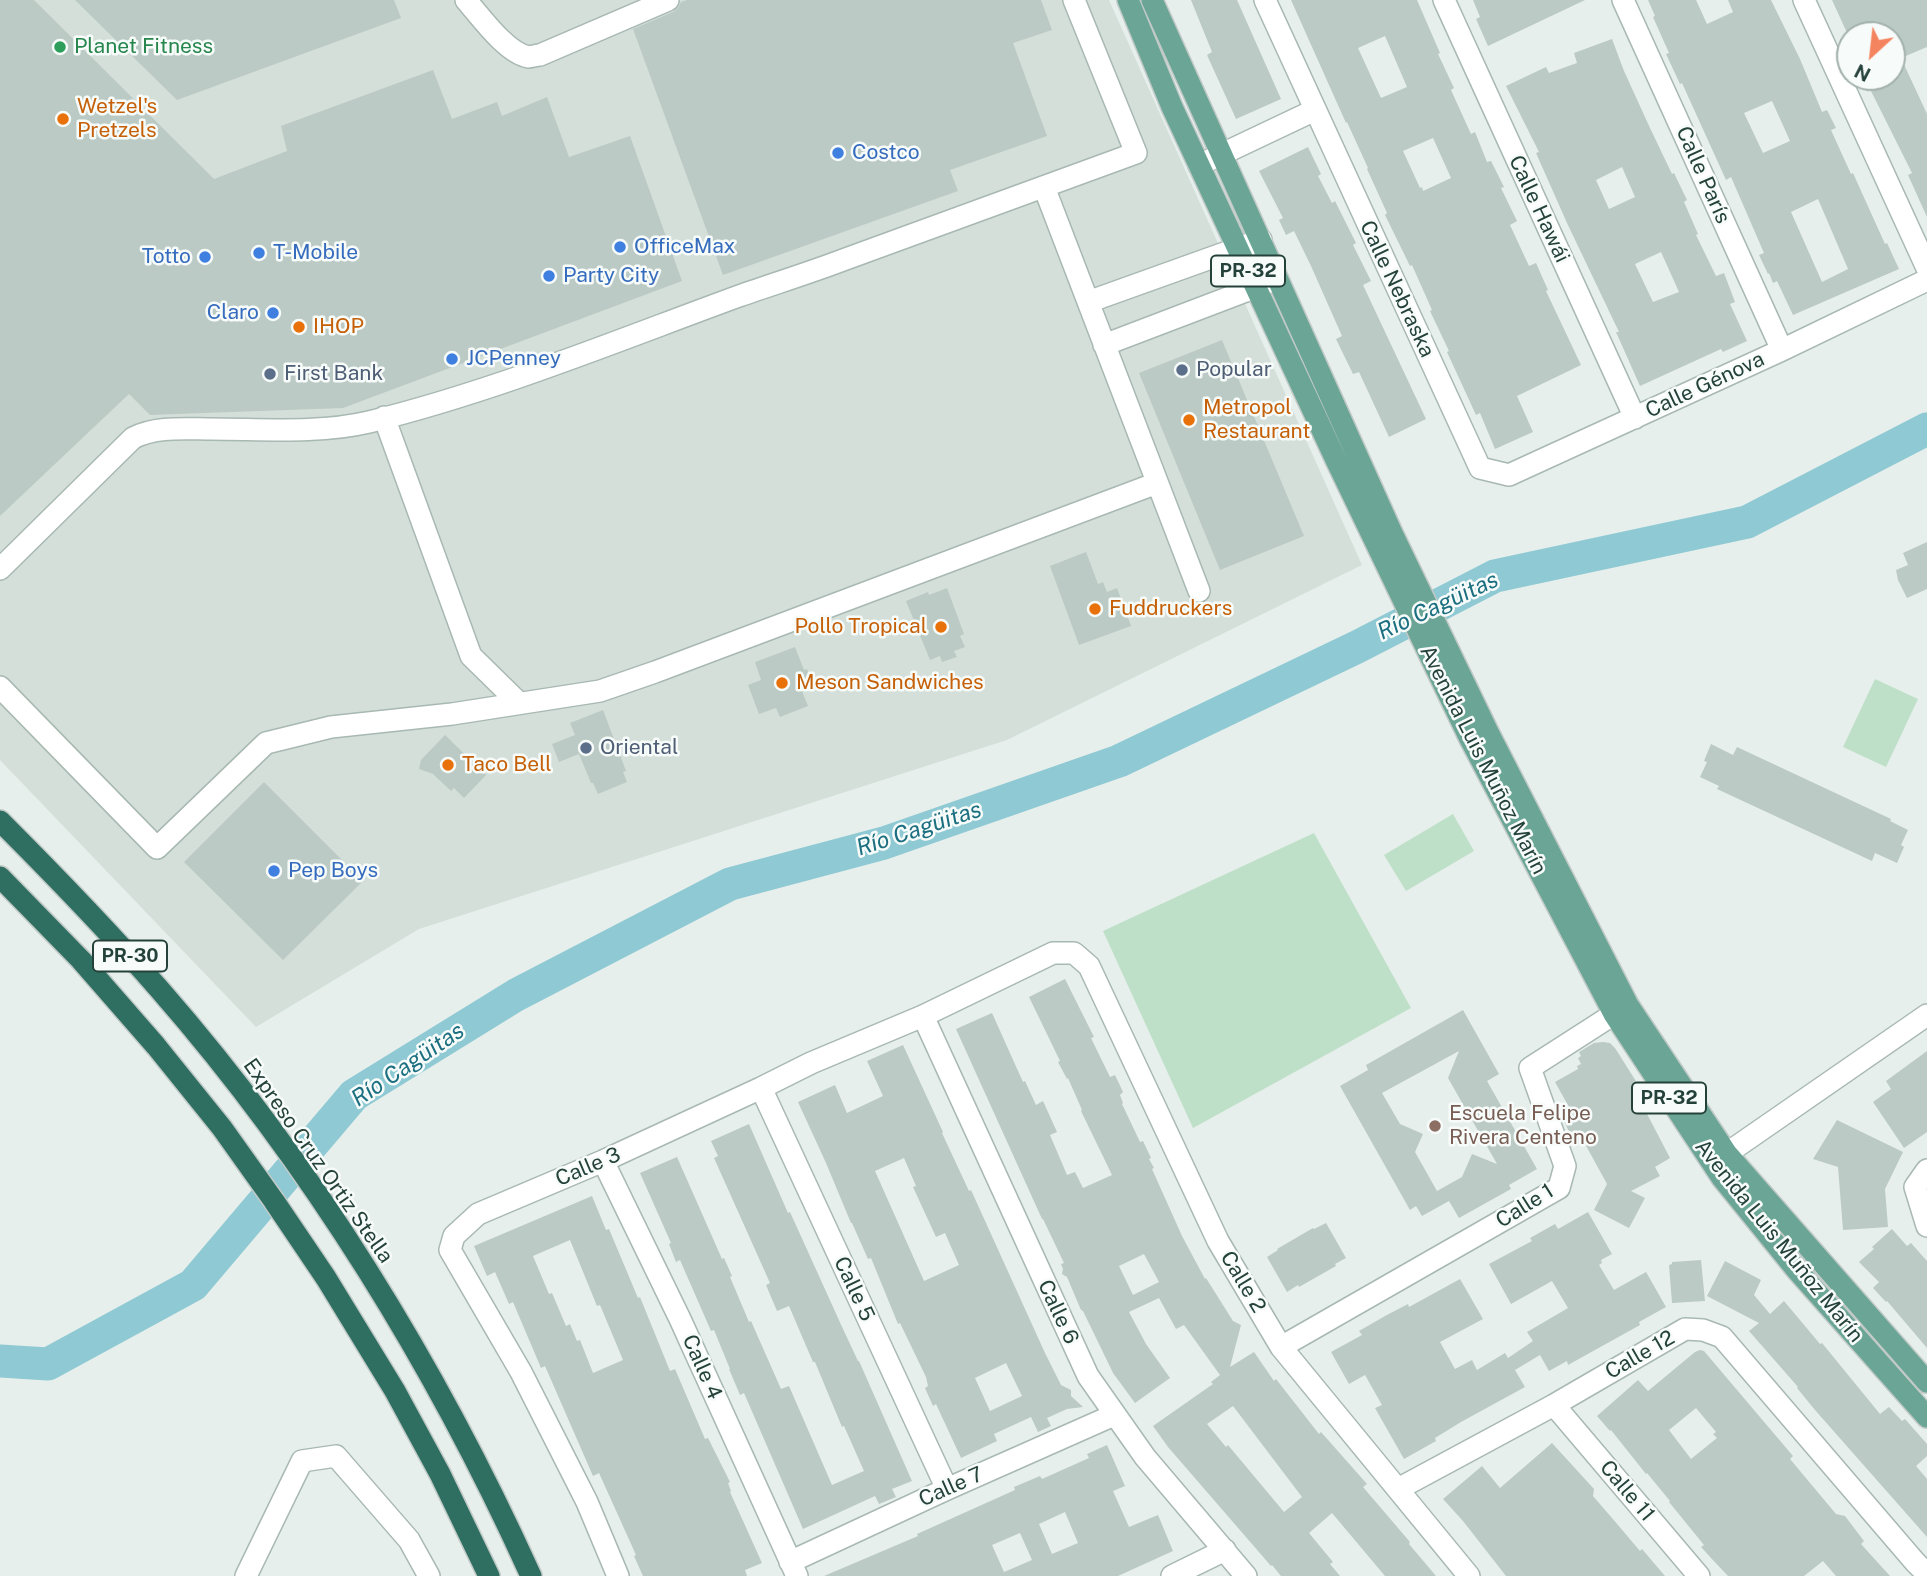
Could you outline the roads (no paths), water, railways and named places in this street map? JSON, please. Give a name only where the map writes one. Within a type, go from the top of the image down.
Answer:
[{"type":"highway","name":"Expreso Cruz Ortiz Stella","points":[[0,821],[100,922],[162,992],[249,1101],[302,1173],[355,1253],[437,1387],[531,1576]]},
{"type":"highway","name":"PR-30","points":[[0,877],[81,960],[156,1046],[222,1128],[326,1278],[402,1403],[489,1576]]},
{"type":"main road","name":"Avenida Luis Muñoz Marín","points":[[1128,0],[1172,107],[1255,286],[1383,536],[1479,736],[1621,1010],[1795,1268],[1927,1417]]},
{"type":"main road","name":"Avenida Luis Muñoz Marín","points":[[1152,0],[1278,279],[1383,536]]},
{"type":"main road","name":"Avenida Luis Muñoz Marín","points":[[1720,1159],[1927,1382]]},
{"type":"street","points":[[466,0],[507,46],[530,57],[668,0]]},
{"type":"street","points":[[0,569],[133,438],[143,433],[175,429],[305,429],[347,426],[506,383],[1136,153],[1074,0]]},
{"type":"street","name":"Calle Nebraska","points":[[1265,0],[1480,468]]},
{"type":"street","name":"Calle Hawái","points":[[1444,0],[1635,418]]},
{"type":"street","name":"Calle París","points":[[1623,0],[1782,350]]},
{"type":"street","points":[[1804,0],[1927,268]]},
{"type":"street","points":[[1199,165],[1315,110]]},
{"type":"street","points":[[1044,187],[1199,591]]},
{"type":"street","points":[[1088,302],[1261,240]]},
{"type":"street","points":[[1104,345],[1278,279]]},
{"type":"street","name":"Calle Génova","points":[[1480,468],[1508,475],[1782,350],[1927,280]]},
{"type":"street","points":[[384,417],[471,656],[519,704]]},
{"type":"street","points":[[0,687],[157,848],[266,743],[331,727],[452,714],[600,691],[1157,483]]},
{"type":"street","name":"Calle 3","points":[[618,1576],[587,1502],[521,1372],[450,1250],[454,1236],[478,1214],[603,1161],[811,1063],[923,1016],[1053,953],[1074,953]]},
{"type":"street","name":"Calle 2","points":[[1074,953],[1089,966],[1218,1241],[1281,1347],[1469,1576]]},
{"type":"street","name":"Calle 1","points":[[1281,1347],[1559,1188],[1565,1166],[1530,1068],[1621,1010]]},
{"type":"street","points":[[1720,1159],[1927,1015]]},
{"type":"street","name":"Calle 6","points":[[923,1016],[1088,1376],[1145,1457],[1246,1576]]},
{"type":"street","name":"Calle 5","points":[[761,1088],[947,1489]]},
{"type":"street","name":"Calle 4","points":[[603,1161],[680,1319],[793,1569]]},
{"type":"street","points":[[1927,1170],[1915,1187],[1927,1226]]},
{"type":"street","name":"Calle 12","points":[[1398,1489],[1554,1405],[1685,1329],[1703,1330],[1722,1337],[1927,1574]]},
{"type":"street","name":"Calle 11","points":[[1554,1405],[1699,1576]]},
{"type":"street","name":"Calle 7","points":[[793,1569],[947,1489],[1114,1415]]},
{"type":"street","points":[[246,1576],[302,1461],[336,1456],[410,1540],[429,1576]]},
{"type":"street","points":[[1172,1576],[1225,1550]]},
{"type":"waterway","name":"Río Cagüitas","points":[[0,1361],[48,1364],[193,1285],[354,1095],[516,995],[730,884],[884,843],[1119,761],[1357,647],[1495,576],[1747,522],[1927,429]]},
{"type":"place","name":"Planet Fitness","points":[[60,47]]},
{"type":"place","name":"Wetzel's Pretzels","points":[[63,119]]},
{"type":"place","name":"Costco","points":[[838,153]]},
{"type":"place","name":"OfficeMax","points":[[620,247]]},
{"type":"place","name":"T-Mobile","points":[[259,253]]},
{"type":"place","name":"Totto","points":[[205,257]]},
{"type":"place","name":"Party City","points":[[549,276]]},
{"type":"place","name":"Claro","points":[[273,313]]},
{"type":"place","name":"IHOP","points":[[299,327]]},
{"type":"place","name":"JCPenney","points":[[452,359]]},
{"type":"place","name":"Popular","points":[[1182,370]]},
{"type":"place","name":"First Bank","points":[[270,374]]},
{"type":"place","name":"Metropol Restaurant","points":[[1189,420]]},
{"type":"place","name":"Fuddruckers","points":[[1095,609]]},
{"type":"place","name":"Pollo Tropical","points":[[941,627]]},
{"type":"place","name":"Meson Sandwiches","points":[[782,683]]},
{"type":"place","name":"Oriental","points":[[586,748]]},
{"type":"place","name":"Taco Bell","points":[[448,765]]},
{"type":"place","name":"Pep Boys","points":[[274,871]]},
{"type":"place","name":"Escuela Felipe Rivera Centeno","points":[[1435,1126]]}]
